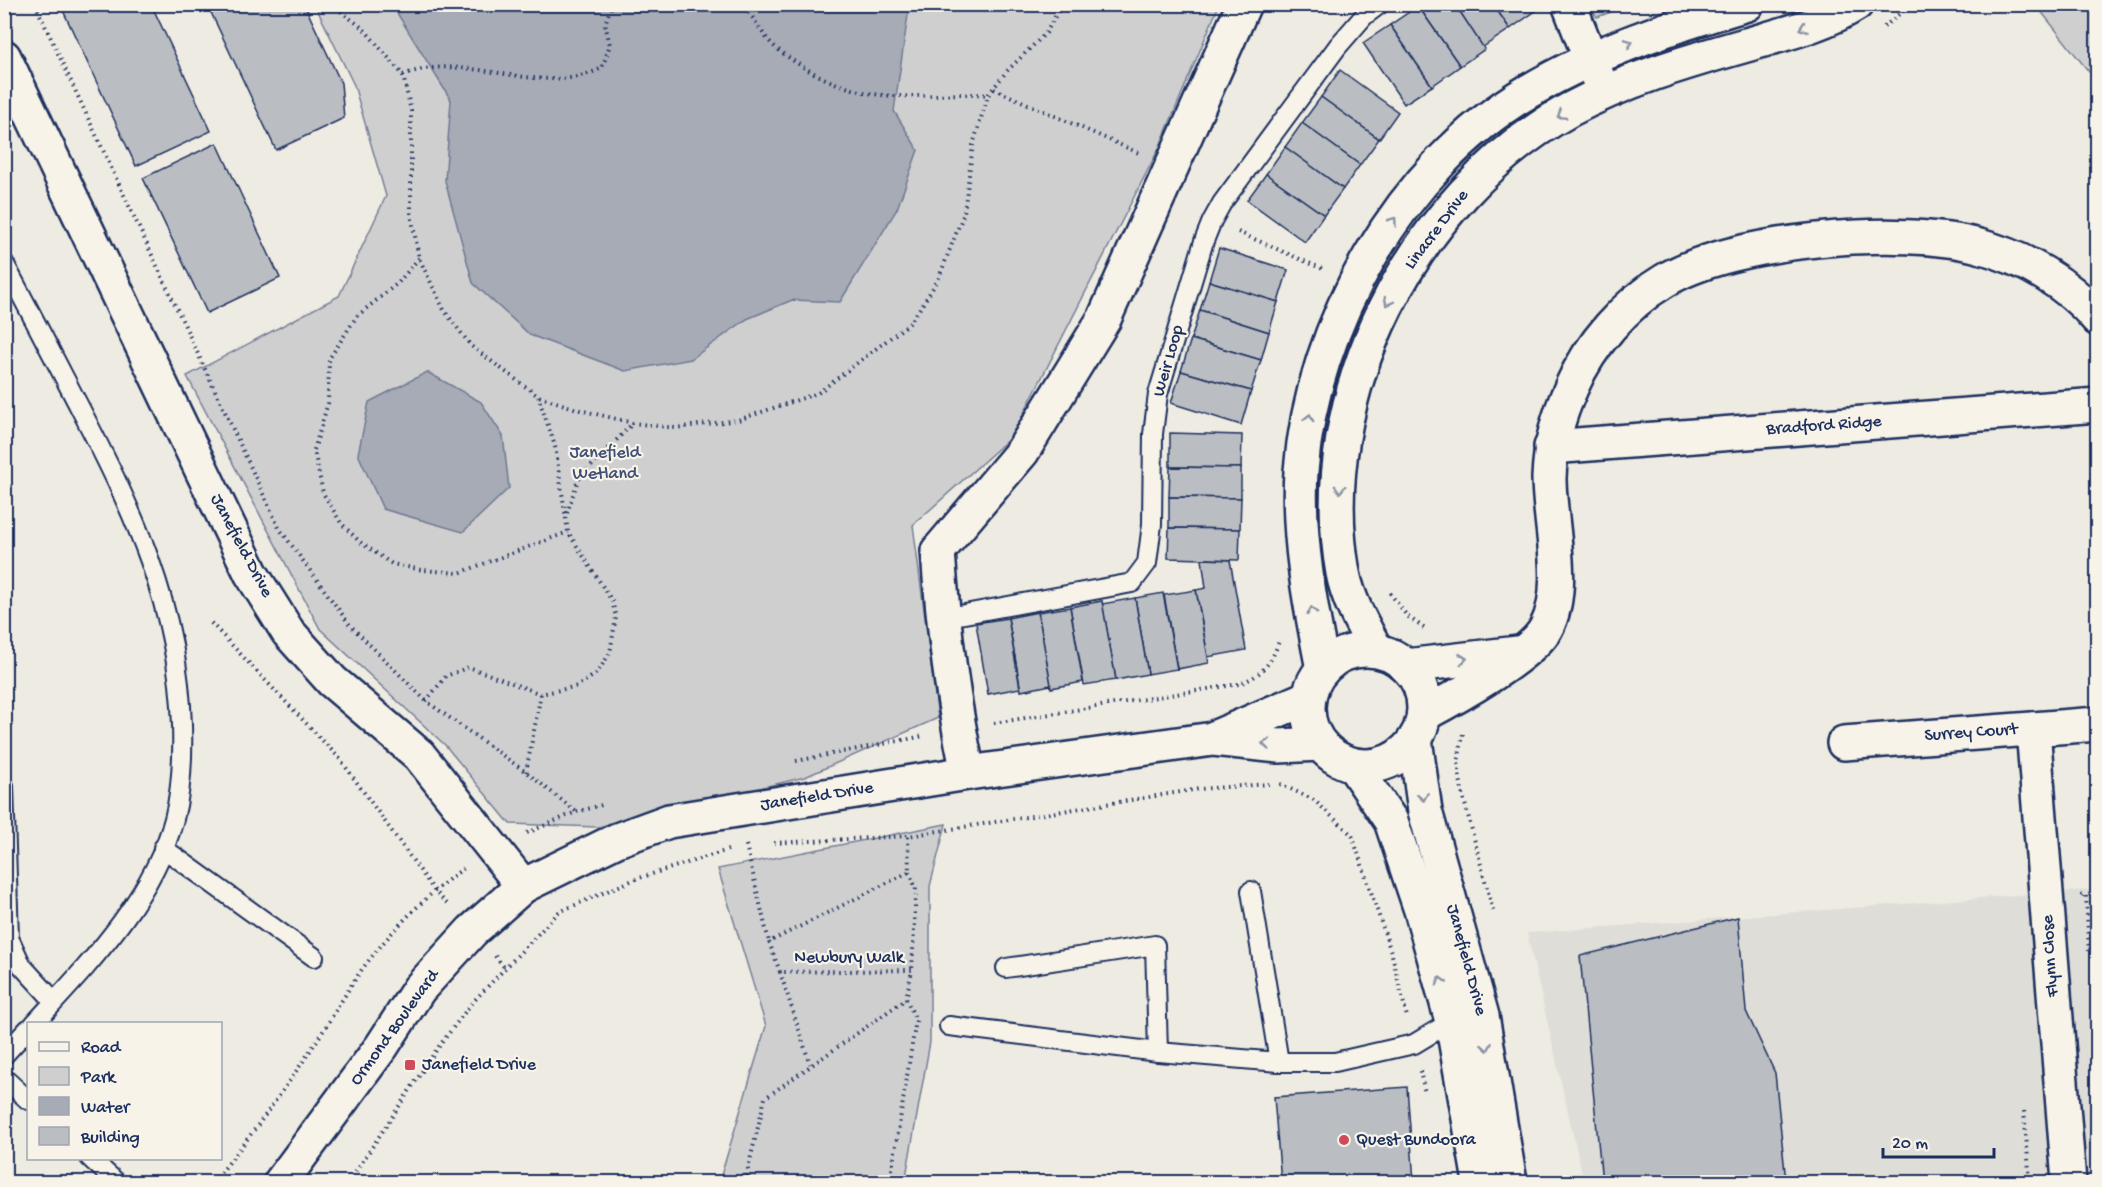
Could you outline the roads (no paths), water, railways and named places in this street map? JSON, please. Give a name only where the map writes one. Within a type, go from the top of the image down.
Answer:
[{"type":"street","points":[[968,772],[958,729],[943,618],[938,551],[1022,452],[1104,319],[1244,4]]},
{"type":"street","points":[[1569,4],[1604,93]]},
{"type":"street","name":"Linacre Drive","points":[[1316,683],[1301,522],[1301,471],[1307,428],[1319,375],[1334,328],[1379,241],[1412,195],[1435,169],[1487,120],[1528,92],[1590,58],[1650,35],[1747,4]]},
{"type":"street","name":"Linacre Drive","points":[[1376,650],[1350,594],[1343,573],[1339,490],[1344,442],[1352,400],[1366,352],[1403,275],[1461,194],[1503,155],[1535,132],[1604,93],[1662,70],[1799,29],[1856,4]]},
{"type":"street","name":"Janefield Drive","points":[[4,57],[251,573],[288,632],[332,681],[419,755],[523,886],[617,840],[669,821],[968,772],[1213,739],[1279,746],[1320,744]]},
{"type":"street","points":[[1420,727],[1423,696],[1406,666],[1392,656],[1376,650],[1347,653],[1316,683],[1308,714],[1312,730],[1320,744],[1334,757],[1353,765],[1371,766],[1388,762],[1404,753],[1420,727],[1458,697],[1535,643],[1545,630],[1555,601],[1549,479],[1551,447],[1572,385],[1588,356],[1610,328],[1664,280],[1733,253],[1832,238],[1937,239],[1977,245],[2038,269],[2073,295],[2097,319]]},
{"type":"street","name":"Bradford Ridge","points":[[1551,447],[2097,405]]},
{"type":"street","points":[[1406,666],[1520,653]]},
{"type":"street","name":"Janefield Drive","points":[[1213,739],[1316,683]]},
{"type":"street","name":"Surrey Court","points":[[1844,743],[2097,724]]},
{"type":"street","name":"Janefield Drive","points":[[1420,727],[1425,811],[1482,1016],[1510,1182]]},
{"type":"street","name":"Flynn Close","points":[[2033,729],[2069,1182]]},
{"type":"street","name":"Janefield Drive","points":[[1353,765],[1391,821],[1421,910],[1452,1021],[1480,1182]]},
{"type":"street","name":"Ormond Boulevard","points":[[281,1182],[382,1046],[419,989],[472,931],[523,886]]},
{"type":"lane","name":"Weir Loop","points":[[943,618],[1132,583],[1147,563],[1152,524],[1155,411],[1204,241],[1222,203],[1331,55],[1364,16],[1380,4]]},
{"type":"lane","points":[[4,263],[119,484],[145,545],[169,621],[181,706],[182,752],[176,810],[163,848],[148,880],[119,924],[35,1022]]},
{"type":"lane","points":[[4,786],[9,938],[22,966],[54,1001]]},
{"type":"lane","points":[[163,848],[314,957]]},
{"type":"lane","points":[[1251,891],[1279,1062]]},
{"type":"lane","points":[[1006,968],[1155,945],[1158,1052]]},
{"type":"lane","points":[[949,1026],[1158,1052],[1279,1062],[1335,1062],[1414,1044],[1452,1021]]},
{"type":"lane","points":[[4,1055],[27,1030]]},
{"type":"lane","points":[[4,1078],[27,1099]]},
{"type":"lane","points":[[92,1160],[116,1182]]},
{"type":"water","points":[[392,5],[915,5],[908,15],[894,111],[918,150],[897,209],[840,302],[792,300],[747,319],[691,359],[625,371],[530,335],[473,283],[445,181],[451,100]]},
{"type":"water","points":[[427,372],[481,402],[503,436],[509,488],[463,532],[383,509],[358,454],[369,402]]},
{"type":"place","name":"Janefield Drive","points":[[410,1065]]},
{"type":"place","name":"Quest Bundoora","points":[[1344,1140]]},
{"type":"park label","name":"Janefield Wetland","points":[[605,463]]}]
